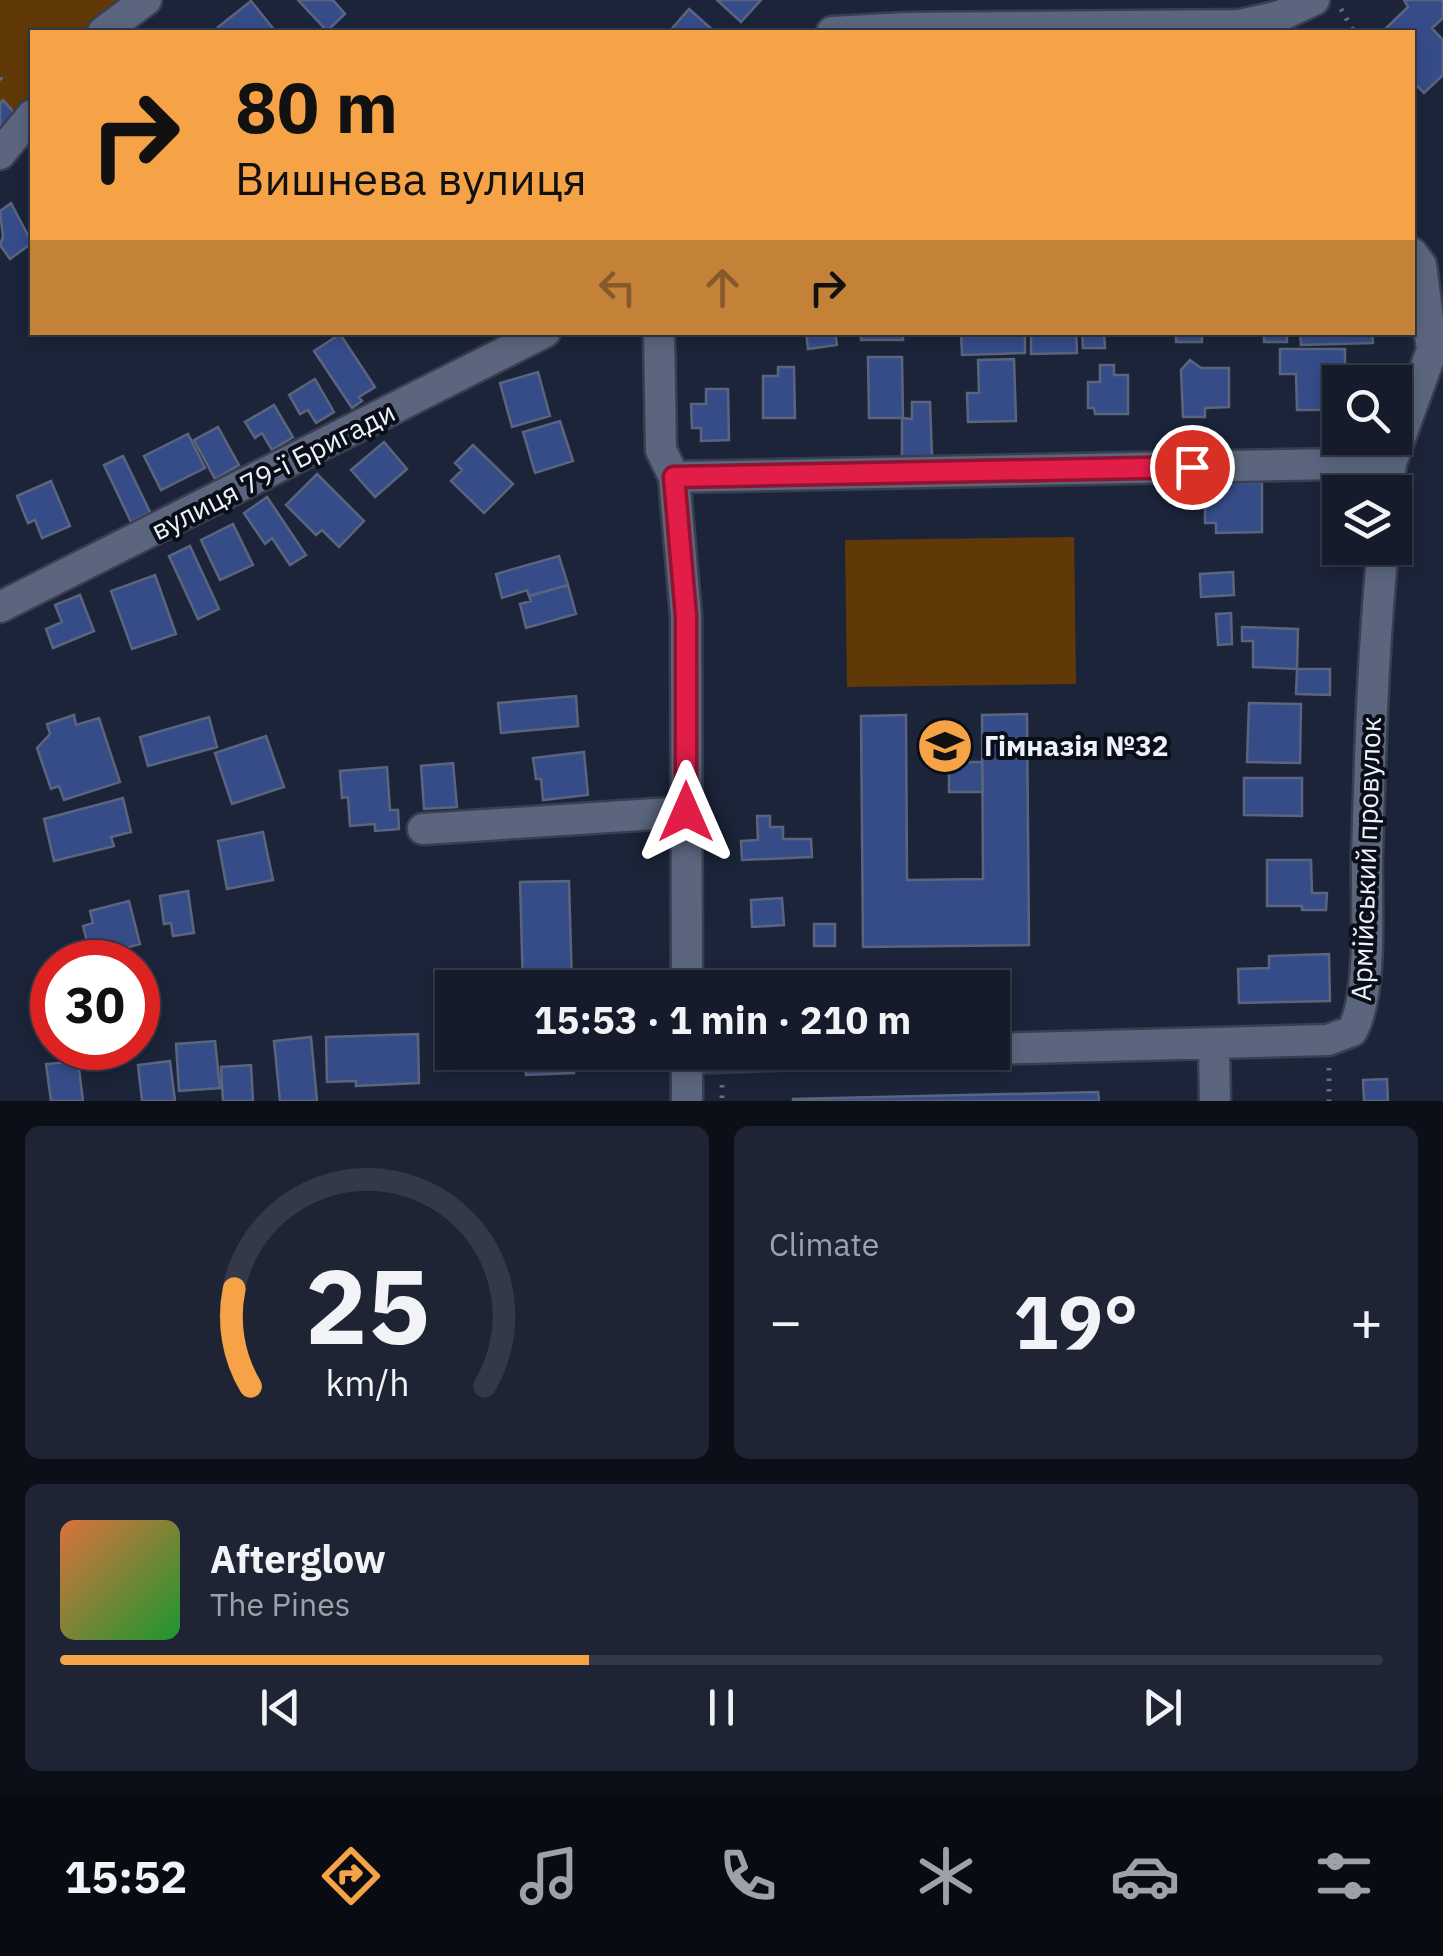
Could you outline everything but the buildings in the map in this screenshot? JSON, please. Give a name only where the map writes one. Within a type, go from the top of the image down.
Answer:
[{"type":"street","points":[[106,30],[146,0]]},
{"type":"street","points":[[840,30],[908,14],[1240,25],[1280,16],[1314,0]]},
{"type":"street","points":[[0,154],[30,117]]},
{"type":"street","points":[[1390,475],[1432,350],[1421,266],[1415,257]]},
{"type":"street","name":"вулиця 79-ї Бригади","points":[[0,606],[539,335]]},
{"type":"street","points":[[659,335],[661,450],[674,477],[686,616],[687,970]]},
{"type":"street","points":[[674,477],[1322,478]]},
{"type":"street","name":"Армійський провулок","points":[[1010,1049],[1328,1040],[1352,1031],[1360,1015],[1371,720],[1382,565]]},
{"type":"street","points":[[423,830],[686,812]]},
{"type":"street","points":[[1214,1044],[1215,1101]]},
{"type":"street","points":[[687,1070],[687,1101]]},
{"type":"path","points":[[1336,0],[1353,30]]},
{"type":"shaded area","points":[[0,0],[124,0],[87,30],[30,30],[30,95],[0,131]]},
{"type":"shaded area","points":[[1074,537],[1076,684],[847,687],[845,540]]},
{"type":"place","name":"Гімназія №32","points":[[945,746]]},
{"type":"route","points":[[686,812],[686,616],[674,477],[1192,467]]}]
